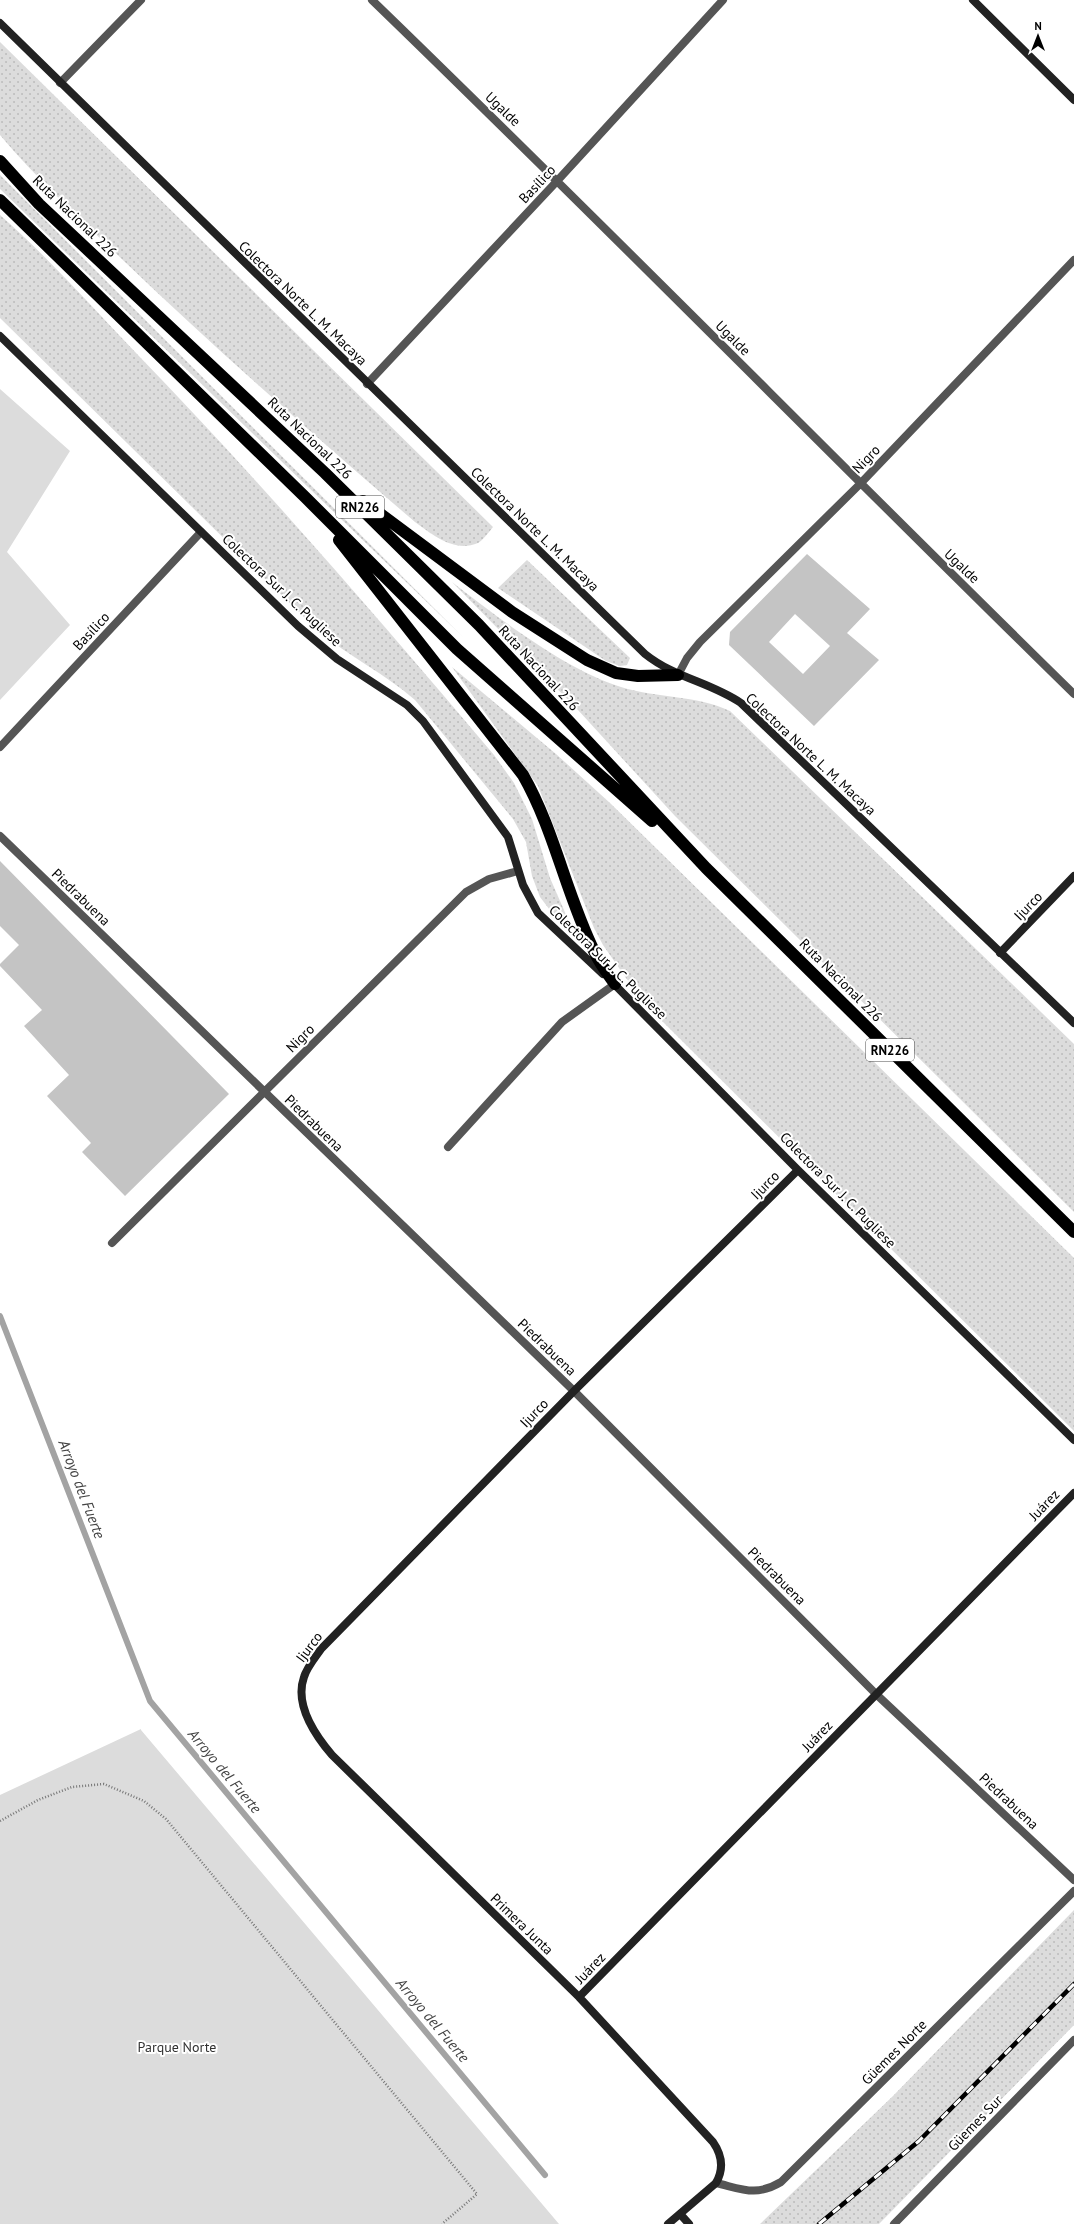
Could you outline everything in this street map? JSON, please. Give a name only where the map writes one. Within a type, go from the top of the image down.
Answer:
[{"type":"highway","name":"Ruta Nacional 226","points":[[0,161],[39,204],[325,473],[478,625],[706,868],[1074,1232]]},
{"type":"highway","name":"Ruta Nacional 226","points":[[0,200],[305,497],[457,649],[706,868]]},
{"type":"highway","points":[[325,473],[500,603],[587,660],[616,673],[638,676],[678,675]]},
{"type":"highway","points":[[305,497],[523,774],[541,808],[589,940],[614,984]]},
{"type":"street","points":[[60,83],[141,0]]},
{"type":"street","name":"Ugalde","points":[[372,0],[558,180],[860,484],[1074,694]]},
{"type":"street","name":"Basílico","points":[[367,384],[724,0]]},
{"type":"street","points":[[973,0],[1074,100]]},
{"type":"street","name":"Colectora Norte L. M. Macaya","points":[[0,23],[367,384],[645,654],[659,665],[678,675],[722,691],[741,703],[1074,1023]]},
{"type":"street","name":"Nigro","points":[[678,675],[687,658],[700,642],[860,484],[1074,260]]},
{"type":"street","name":"Colectora Sur J. C. Pugliese","points":[[0,336],[201,532],[318,643],[342,662],[407,704],[423,721],[500,824],[508,837],[518,870],[530,899],[545,922],[614,984],[798,1170],[1074,1440]]},
{"type":"street","name":"Basílico","points":[[0,747],[201,532]]},
{"type":"street","name":"Piedrabuena","points":[[0,836],[263,1092],[574,1391],[877,1695],[1074,1880]]},
{"type":"street","name":"Nigro","points":[[112,1243],[466,892],[489,879],[518,870]]},
{"type":"street","name":"Ijurco","points":[[1000,953],[1074,876]]},
{"type":"street","points":[[448,1147],[562,1022],[614,984]]},
{"type":"street","name":"Ijurco","points":[[302,1684],[306,1670],[321,1649],[574,1391],[798,1170]]},
{"type":"street","name":"Juárez","points":[[579,1997],[1074,1493]]},
{"type":"street","name":"Primera Junta","points":[[302,1684],[303,1702],[310,1724],[319,1740],[332,1755],[579,1997],[713,2142],[721,2161],[721,2172],[716,2183]]},
{"type":"street","name":"Güemes Norte","points":[[716,2183],[755,2192],[772,2187],[781,2182],[1074,1892]]},
{"type":"street","name":"Güemes Sur","points":[[894,2224],[1074,2040]]},
{"type":"street","points":[[668,2224],[681,2215],[716,2183]]},
{"type":"street","points":[[681,2215],[689,2224]]},
{"type":"path","points":[[0,1821],[38,1800],[72,1787],[104,1784],[144,1801],[166,1819],[478,2194],[442,2224]]},
{"type":"green space","points":[[0,42],[493,527],[482,540],[469,546],[452,544],[437,537],[415,522],[232,362],[160,296],[45,184],[0,135]]},
{"type":"green space","points":[[0,175],[33,208],[463,637],[0,189]]},
{"type":"green space","points":[[0,215],[36,248],[70,283],[274,501],[494,755],[514,783],[532,819],[550,878],[567,917],[568,928],[556,918],[540,897],[532,876],[526,842],[513,819],[415,700],[392,682],[342,649],[318,631],[0,318]]},
{"type":"green space","points":[[0,389],[70,451],[7,552],[70,625],[0,700]]},
{"type":"green space","points":[[527,560],[630,658],[627,665],[620,666],[606,661],[498,588]]},
{"type":"green space","points":[[452,582],[490,611],[555,656],[600,679],[634,691],[690,699],[730,711],[1074,1044],[1074,1212],[675,816],[578,710]]},
{"type":"green space","points":[[452,667],[556,754],[610,803],[1074,1258],[1074,1431],[660,1019],[626,978],[603,945],[594,928],[538,786]]},
{"type":"green space","name":"Parque Norte","points":[[141,1729],[559,2224],[0,2224],[0,1795]]},
{"type":"green space","points":[[1074,1910],[1074,2025],[879,2224],[760,2224],[893,2096]]},
{"type":"building","points":[[807,554],[870,609],[847,633],[879,660],[814,726],[729,645],[730,632]],"holes":[[[795,614],[830,646],[803,674],[769,642]]]},
{"type":"building","points":[[0,861],[229,1094],[125,1196],[82,1152],[91,1143],[47,1096],[69,1075],[24,1026],[42,1010],[0,966],[0,964],[19,945],[0,926]]},
{"type":"waterway","name":"Arroyo del Fuerte","points":[[0,1316],[150,1701],[545,2175]]},
{"type":"railway","points":[[819,2224],[919,2141],[1074,1984]]}]
